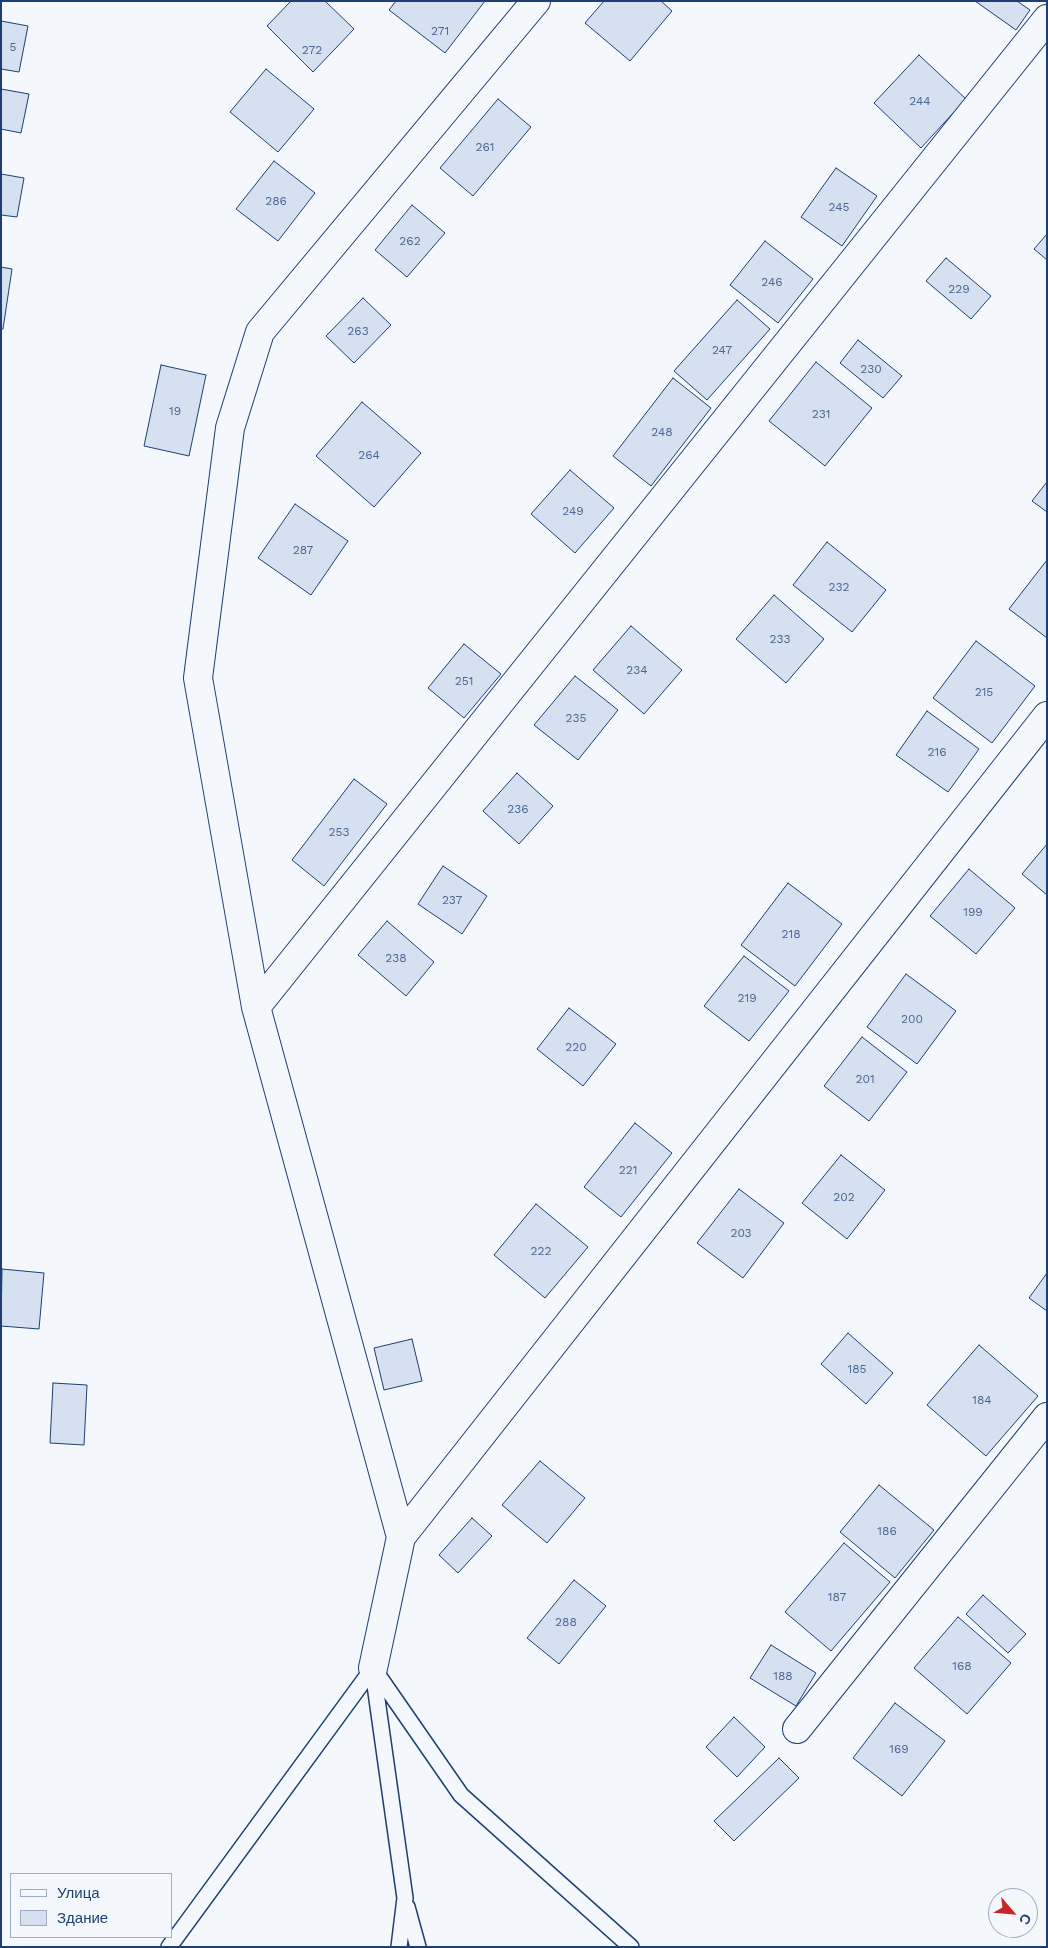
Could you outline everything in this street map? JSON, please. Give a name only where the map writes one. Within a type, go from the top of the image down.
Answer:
[{"type":"street","points":[[401,1537],[256,1007],[198,678],[230,428],[260,332],[536,1]]},
{"type":"street","points":[[256,1007],[1047,19]]},
{"type":"street","points":[[373,1668],[401,1537],[1047,716]]},
{"type":"street","points":[[797,1729],[1047,1416]]},
{"type":"lane","points":[[373,1668],[405,1898],[418,1947]]},
{"type":"lane","points":[[170,1947],[373,1668]]},
{"type":"lane","points":[[373,1668],[461,1794],[631,1947]]},
{"type":"lane","points":[[400,1947],[405,1898]]},
{"type":"building","points":[[291,1],[325,1],[354,29],[313,72],[267,26]]},
{"type":"building","points":[[396,1],[485,1],[445,53],[389,10]]},
{"type":"building","points":[[604,1],[661,1],[672,11],[630,61],[585,23]]},
{"type":"building","points":[[975,1],[1017,1],[1030,10],[1016,30]]},
{"type":"building","points":[[1,21],[28,26],[19,72],[1,69]]},
{"type":"building","points":[[919,55],[966,99],[921,148],[874,103]]},
{"type":"building","points":[[266,69],[314,109],[278,152],[230,112]]},
{"type":"building","points":[[1,89],[29,94],[21,133],[1,129]]},
{"type":"building","points":[[498,99],[531,127],[473,196],[440,168]]},
{"type":"building","points":[[274,161],[315,193],[278,241],[236,209]]},
{"type":"building","points":[[836,168],[877,196],[842,246],[801,217]]},
{"type":"building","points":[[1,174],[24,178],[17,217],[1,215]]},
{"type":"building","points":[[412,205],[445,233],[407,277],[375,250]]},
{"type":"building","points":[[1047,234],[1047,260],[1034,249]]},
{"type":"building","points":[[765,241],[813,279],[778,323],[730,285]]},
{"type":"building","points":[[946,258],[991,296],[971,319],[926,281]]},
{"type":"building","points":[[1,267],[12,269],[3,329],[1,329]]},
{"type":"building","points":[[363,298],[391,325],[354,363],[326,336]]},
{"type":"building","points":[[737,300],[770,329],[707,400],[674,371]]},
{"type":"building","points":[[858,340],[902,376],[883,398],[840,363]]},
{"type":"building","points":[[816,362],[872,408],[825,466],[769,421]]},
{"type":"building","points":[[161,365],[206,375],[189,456],[144,446]]},
{"type":"building","points":[[673,378],[711,408],[651,486],[613,456]]},
{"type":"building","points":[[362,402],[421,453],[374,507],[316,456]]},
{"type":"building","points":[[570,470],[614,508],[575,553],[531,514]]},
{"type":"building","points":[[1047,482],[1047,512],[1032,501]]},
{"type":"building","points":[[295,504],[348,541],[311,595],[258,558]]},
{"type":"building","points":[[827,542],[886,590],[852,632],[793,585]]},
{"type":"building","points":[[1047,560],[1047,638],[1009,609]]},
{"type":"building","points":[[774,595],[824,639],[786,683],[736,639]]},
{"type":"building","points":[[631,626],[682,670],[644,714],[593,670]]},
{"type":"building","points":[[976,641],[1035,686],[992,743],[933,698]]},
{"type":"building","points":[[464,644],[501,674],[464,718],[428,688]]},
{"type":"building","points":[[575,676],[618,710],[578,760],[534,725]]},
{"type":"building","points":[[927,711],[979,749],[948,792],[896,755]]},
{"type":"building","points":[[517,773],[553,806],[519,844],[483,811]]},
{"type":"building","points":[[354,779],[387,804],[324,886],[292,860]]},
{"type":"building","points":[[1047,844],[1047,895],[1022,874]]},
{"type":"building","points":[[443,866],[487,896],[462,934],[418,904]]},
{"type":"building","points":[[969,869],[1015,908],[976,954],[930,916]]},
{"type":"building","points":[[788,883],[842,924],[795,986],[741,945]]},
{"type":"building","points":[[387,921],[434,962],[406,996],[358,955]]},
{"type":"building","points":[[744,956],[789,991],[749,1041],[704,1006]]},
{"type":"building","points":[[906,974],[956,1011],[917,1064],[867,1027]]},
{"type":"building","points":[[569,1008],[616,1044],[583,1086],[537,1049]]},
{"type":"building","points":[[862,1037],[907,1072],[869,1121],[824,1086]]},
{"type":"building","points":[[635,1123],[672,1153],[621,1217],[584,1187]]},
{"type":"building","points":[[841,1155],[885,1190],[847,1239],[802,1203]]},
{"type":"building","points":[[739,1189],[784,1223],[743,1278],[697,1243]]},
{"type":"building","points":[[536,1204],[588,1247],[545,1298],[494,1255]]},
{"type":"building","points":[[2,1269],[44,1273],[39,1329],[1,1326]]},
{"type":"building","points":[[1047,1273],[1047,1311],[1029,1298]]},
{"type":"building","points":[[848,1333],[893,1373],[866,1404],[821,1364]]},
{"type":"building","points":[[412,1339],[422,1381],[384,1390],[374,1348]]},
{"type":"building","points":[[979,1345],[1038,1396],[986,1456],[927,1405]]},
{"type":"building","points":[[53,1383],[87,1385],[84,1445],[50,1443]]},
{"type":"building","points":[[540,1461],[585,1498],[547,1543],[502,1505]]},
{"type":"building","points":[[879,1485],[934,1530],[895,1578],[840,1532]]},
{"type":"building","points":[[472,1518],[492,1536],[458,1573],[439,1555]]},
{"type":"building","points":[[844,1543],[890,1582],[831,1651],[785,1612]]},
{"type":"building","points":[[574,1580],[606,1606],[559,1664],[527,1638]]},
{"type":"building","points":[[983,1595],[1026,1634],[1008,1653],[966,1614]]},
{"type":"building","points":[[958,1617],[1011,1663],[967,1714],[914,1668]]},
{"type":"building","points":[[771,1645],[816,1673],[796,1706],[750,1678]]},
{"type":"building","points":[[895,1703],[945,1741],[902,1796],[853,1758]]},
{"type":"building","points":[[734,1717],[765,1747],[737,1777],[706,1747]]},
{"type":"building","points":[[779,1758],[799,1778],[734,1841],[714,1821]]}]
